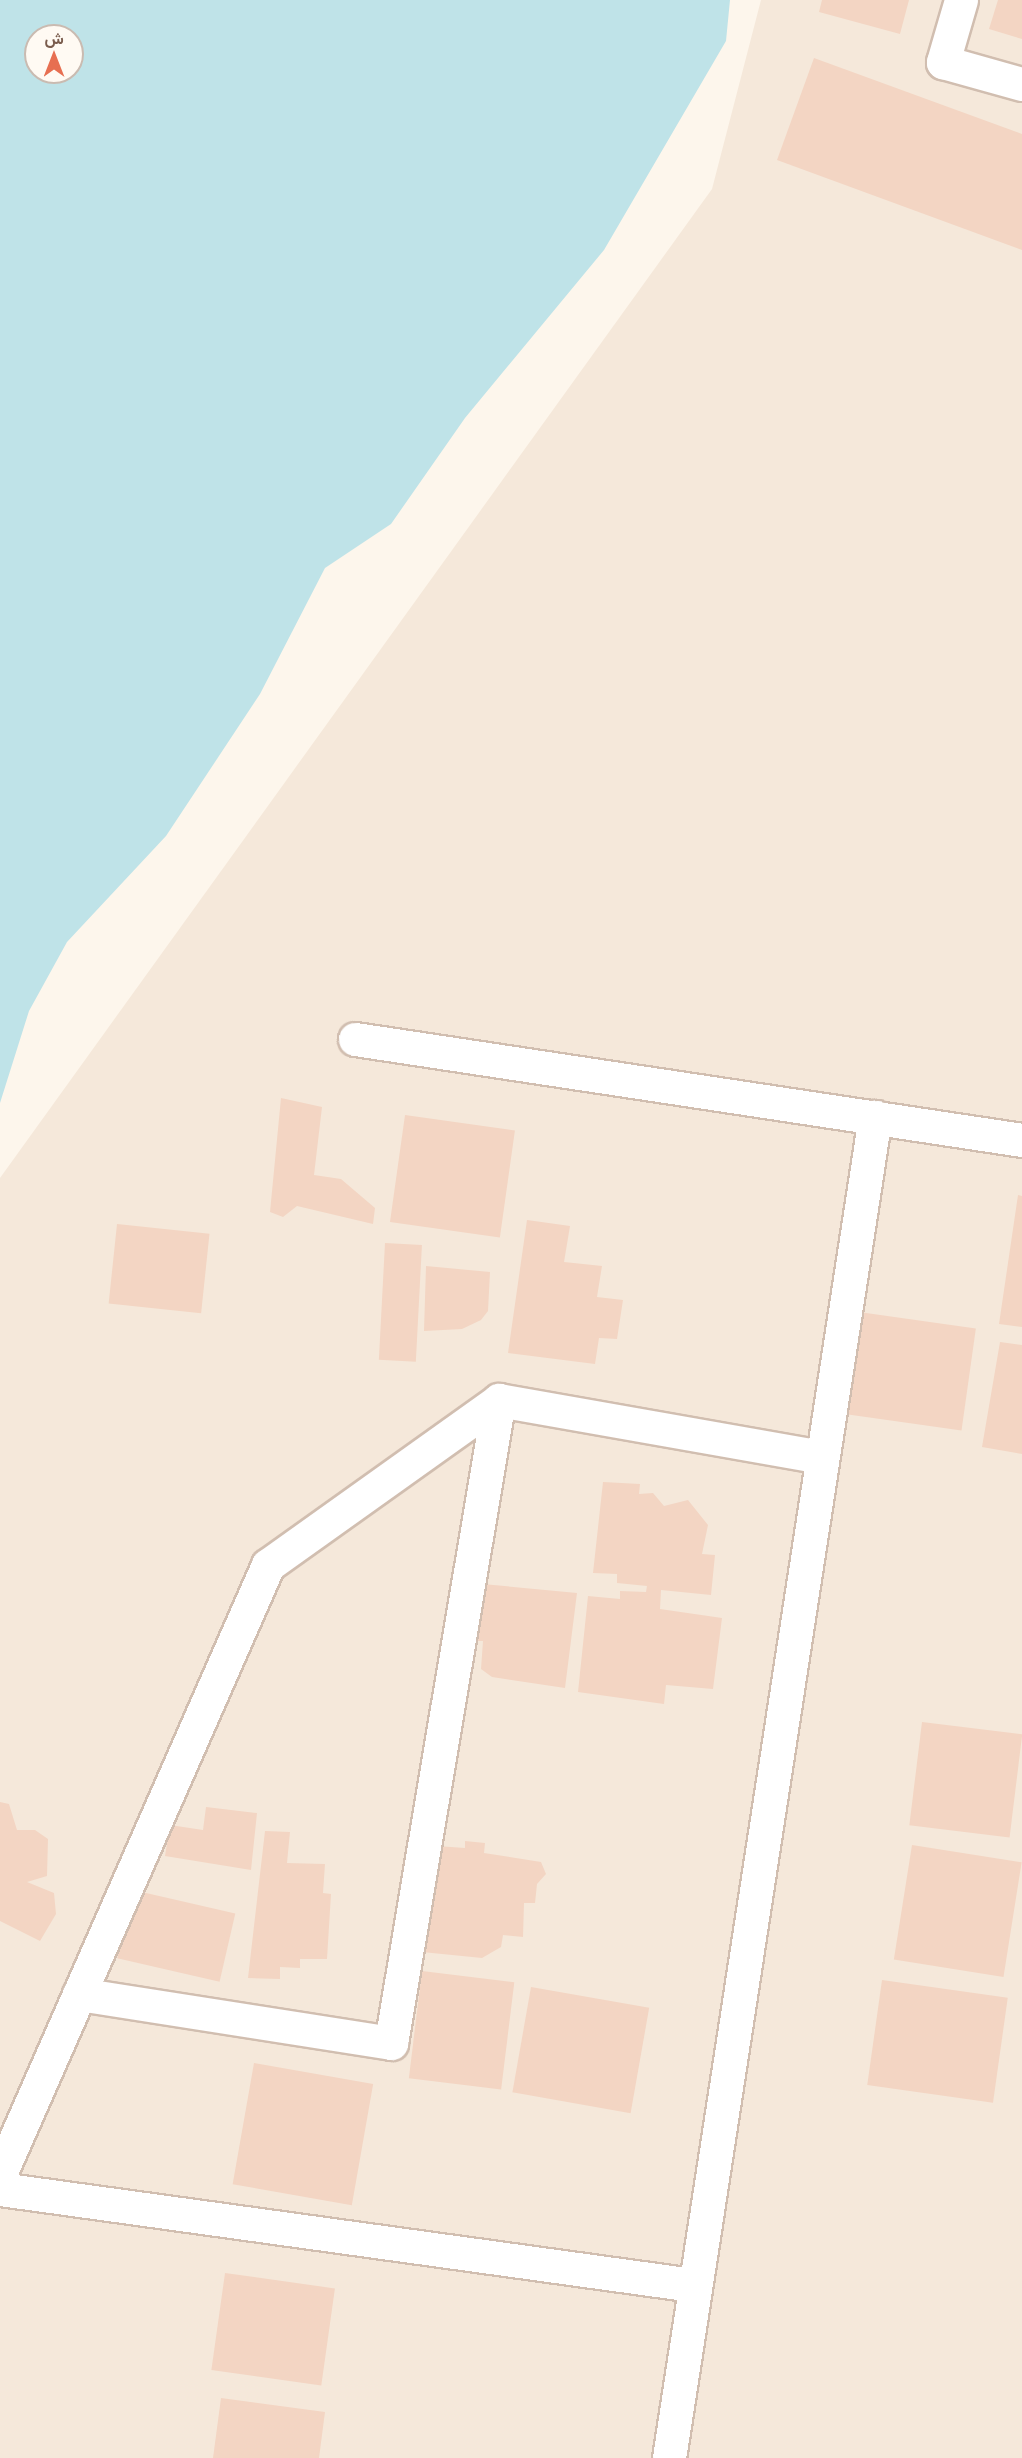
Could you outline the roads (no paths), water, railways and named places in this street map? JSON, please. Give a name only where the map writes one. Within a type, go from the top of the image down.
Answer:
[{"type":"street","points":[[961,0],[943,62],[1022,84]]},
{"type":"street","points":[[355,1039],[1022,1140]]},
{"type":"street","points":[[669,2458],[693,2285],[875,1117]]},
{"type":"street","points":[[0,2174],[268,1565],[499,1400],[821,1456]]},
{"type":"street","points":[[79,1994],[391,2043],[499,1400]]},
{"type":"street","points":[[0,2189],[693,2285]]},
{"type":"water","points":[[0,0],[730,0],[726,41],[604,250],[465,418],[391,524],[325,568],[260,694],[166,836],[67,942],[29,1011],[0,1103]]}]
